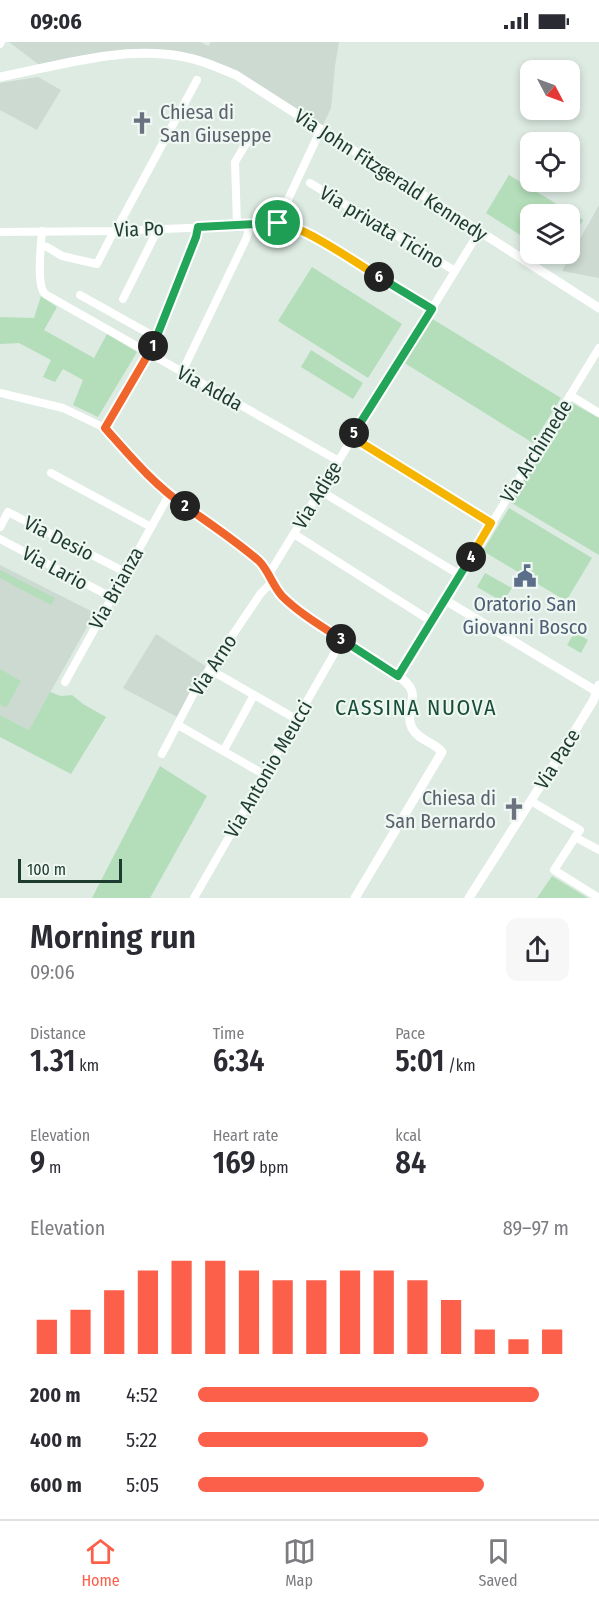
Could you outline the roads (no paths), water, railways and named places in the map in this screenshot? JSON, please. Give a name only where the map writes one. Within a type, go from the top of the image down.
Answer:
[{"type":"street","name":"Via John Fitzgerald Kennedy","points":[[0,77],[114,55],[148,52],[205,62],[236,75],[599,308]]},
{"type":"street","points":[[41,246],[62,256],[97,264],[197,80]]},
{"type":"street","points":[[321,129],[278,223],[291,226],[311,236],[432,309]]},
{"type":"street","points":[[237,225],[235,162],[253,132]]},
{"type":"street","name":"Via privata Ticino","points":[[310,183],[455,271]]},
{"type":"street","name":"Via Po","points":[[0,232],[115,231],[278,223]]},
{"type":"street","points":[[182,372],[252,224]]},
{"type":"street","points":[[105,428],[157,338],[198,227]]},
{"type":"street","points":[[123,299],[158,229]]},
{"type":"street","name":"Via Adda","points":[[42,231],[40,274],[44,292],[337,460]]},
{"type":"street","name":"Via Adige","points":[[270,578],[308,506],[479,232]]},
{"type":"street","points":[[80,295],[157,338]]},
{"type":"street","name":"Via Archimede","points":[[398,676],[599,348]]},
{"type":"street","points":[[0,393],[63,408],[105,428],[169,495],[244,548],[261,563],[282,596],[409,685],[413,694],[410,717],[412,728],[420,737],[442,752],[355,898]]},
{"type":"street","points":[[570,395],[599,412]]},
{"type":"street","points":[[352,437],[491,523]]},
{"type":"street","points":[[51,473],[151,527]]},
{"type":"street","points":[[319,490],[460,575]]},
{"type":"street","name":"Via Brianza","points":[[65,682],[169,495]]},
{"type":"street","name":"Via Desio","points":[[0,527],[8,512],[125,572]]},
{"type":"street","points":[[294,534],[431,621]]},
{"type":"street","name":"Via Lario","points":[[0,539],[111,597]]},
{"type":"street","name":"Via Arno","points":[[162,754],[196,689],[270,578]]},
{"type":"street","points":[[445,600],[597,688]]},
{"type":"street","name":"Via Antonio Meucci","points":[[194,898],[342,640]]},
{"type":"street","points":[[209,669],[296,719]]},
{"type":"street","name":"Via Pace","points":[[470,898],[593,701],[597,688]]},
{"type":"street","points":[[224,750],[254,695]]},
{"type":"street","points":[[178,725],[265,774]]},
{"type":"street","points":[[531,801],[580,830],[554,870],[599,898]]},
{"type":"street","points":[[575,837],[599,850]]},
{"type":"place","name":"Chiesa di San Giuseppe","points":[[142,123]]},
{"type":"place","name":"Oratorio San Giovanni Bosco","points":[[525,576]]},
{"type":"place","name":"Chiesa di San Bernardo","points":[[514,809]]},
{"type":"district","name":"CASSINA NUOVA","points":[[416,707]]}]
